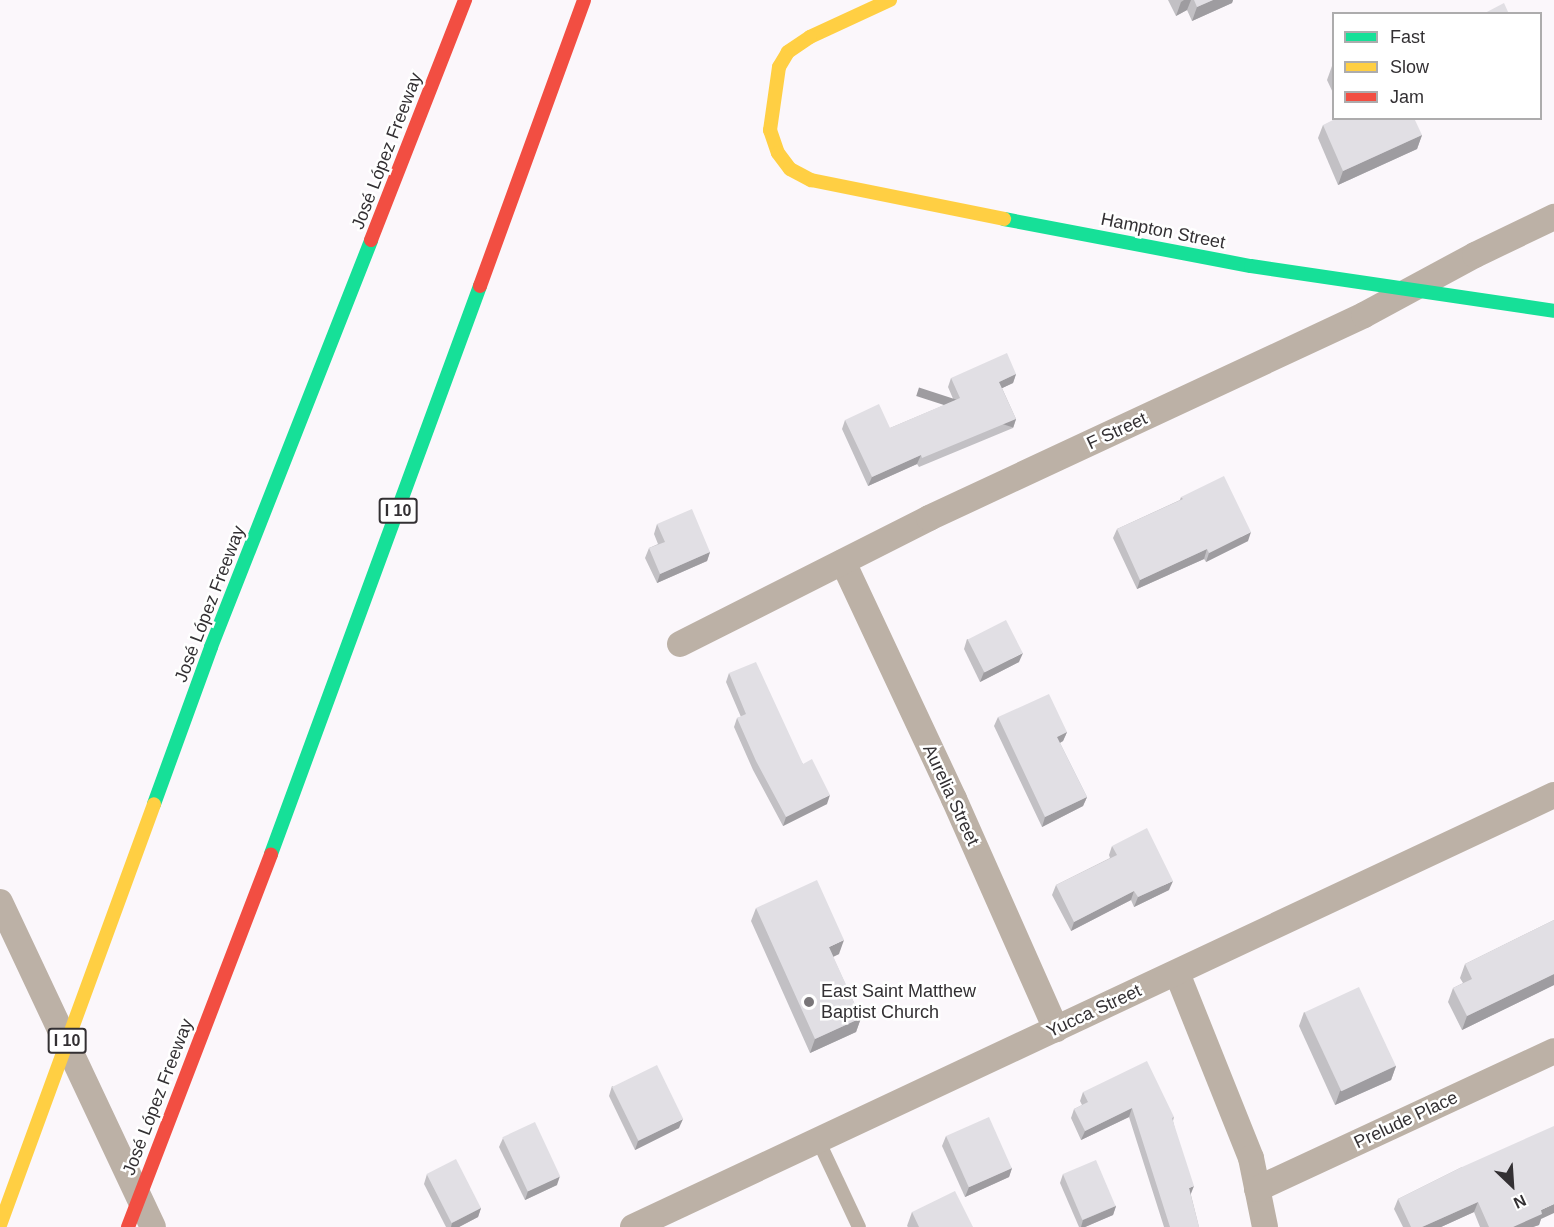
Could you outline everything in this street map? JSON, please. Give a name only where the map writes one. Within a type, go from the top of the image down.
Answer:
[{"type":"main road","name":"José López Freeway","points":[[0,1225],[211,647],[465,0]]},
{"type":"main road","name":"José López Freeway","points":[[128,1227],[317,734],[584,0]]},
{"type":"main road","name":"Hampton Street","points":[[890,0],[810,37],[788,52],[779,67],[770,130],[778,153],[790,170],[811,180],[856,191],[1251,266],[1554,311]]},
{"type":"street","name":"F Street","points":[[680,644],[929,518],[1364,315],[1554,218]]},
{"type":"street","name":"Aurelia Street","points":[[843,562],[954,800],[1056,1029]]},
{"type":"street","name":"Yucca Street","points":[[633,1227],[1554,795]]},
{"type":"street","points":[[0,902],[153,1227]]},
{"type":"street","points":[[1177,973],[1251,1158],[1265,1227]]},
{"type":"street","name":"Prelude Place","points":[[1257,1189],[1554,1051]]},
{"type":"lane","points":[[818,1140],[859,1227]]},
{"type":"building","points":[[1194,0],[1213,0],[1197,7]]},
{"type":"building","points":[[1504,3],[1508,12],[1487,12]]},
{"type":"building","points":[[1333,120],[1415,120],[1422,135],[1343,171],[1323,125]]},
{"type":"building","points":[[1007,353],[1016,374],[999,382],[1016,419],[922,458],[921,455],[872,477],[845,420],[879,404],[890,428],[960,398],[951,378]]},
{"type":"building","points":[[1224,476],[1251,532],[1209,553],[1207,549],[1140,580],[1117,529],[1183,499],[1181,497]]},
{"type":"building","points":[[692,509],[710,552],[660,574],[649,548],[665,542],[657,524]]},
{"type":"building","points":[[1006,620],[1023,653],[984,672],[968,640]]},
{"type":"building","points":[[756,662],[803,764],[812,759],[830,795],[786,817],[756,761],[737,718],[746,714],[729,673]]},
{"type":"building","points":[[1049,694],[1067,732],[1057,737],[1087,797],[1045,817],[998,717]]},
{"type":"building","points":[[1147,828],[1173,881],[1138,897],[1134,891],[1074,922],[1056,885],[1117,855],[1112,846]]},
{"type":"building","points":[[817,880],[844,940],[829,947],[861,1018],[815,1039],[756,908]]},
{"type":"building","points":[[1554,920],[1554,974],[1467,1016],[1453,988],[1472,979],[1465,964]]},
{"type":"building","points":[[1359,987],[1396,1066],[1341,1091],[1305,1012]]},
{"type":"building","points":[[1147,1061],[1174,1117],[1172,1118],[1194,1186],[1189,1188],[1199,1227],[1170,1227],[1132,1108],[1085,1131],[1074,1109],[1088,1102],[1083,1092]]},
{"type":"building","points":[[657,1065],[683,1119],[638,1141],[612,1087]]},
{"type":"building","points":[[989,1117],[1012,1168],[969,1187],[946,1136]]},
{"type":"building","points":[[535,1122],[560,1176],[528,1192],[502,1137]]},
{"type":"building","points":[[1554,1126],[1554,1204],[1541,1210],[1542,1214],[1513,1227],[1489,1227],[1478,1202],[1422,1227],[1411,1227],[1398,1199],[1462,1167]]},
{"type":"building","points":[[456,1159],[481,1208],[452,1223],[427,1174]]},
{"type":"building","points":[[1096,1160],[1116,1206],[1082,1220],[1063,1174]]},
{"type":"building","points":[[955,1191],[973,1227],[919,1227],[912,1212]]},
{"type":"traffic: fast","points":[[1004,219],[1251,266],[1554,311]]},
{"type":"traffic: fast","points":[[154,804],[211,647],[371,240]]},
{"type":"traffic: fast","points":[[271,854],[480,286]]},
{"type":"traffic: slow","points":[[890,0],[810,37],[788,52],[779,67],[770,130],[778,153],[790,169],[811,180],[1004,219]]},
{"type":"traffic: slow","points":[[0,1225],[154,804]]},
{"type":"traffic: jam","points":[[371,240],[465,0]]},
{"type":"traffic: jam","points":[[480,286],[584,0]]},
{"type":"traffic: jam","points":[[128,1227],[271,854]]},
{"type":"place","name":"East Saint Matthew Baptist Church","points":[[809,1002]]}]
